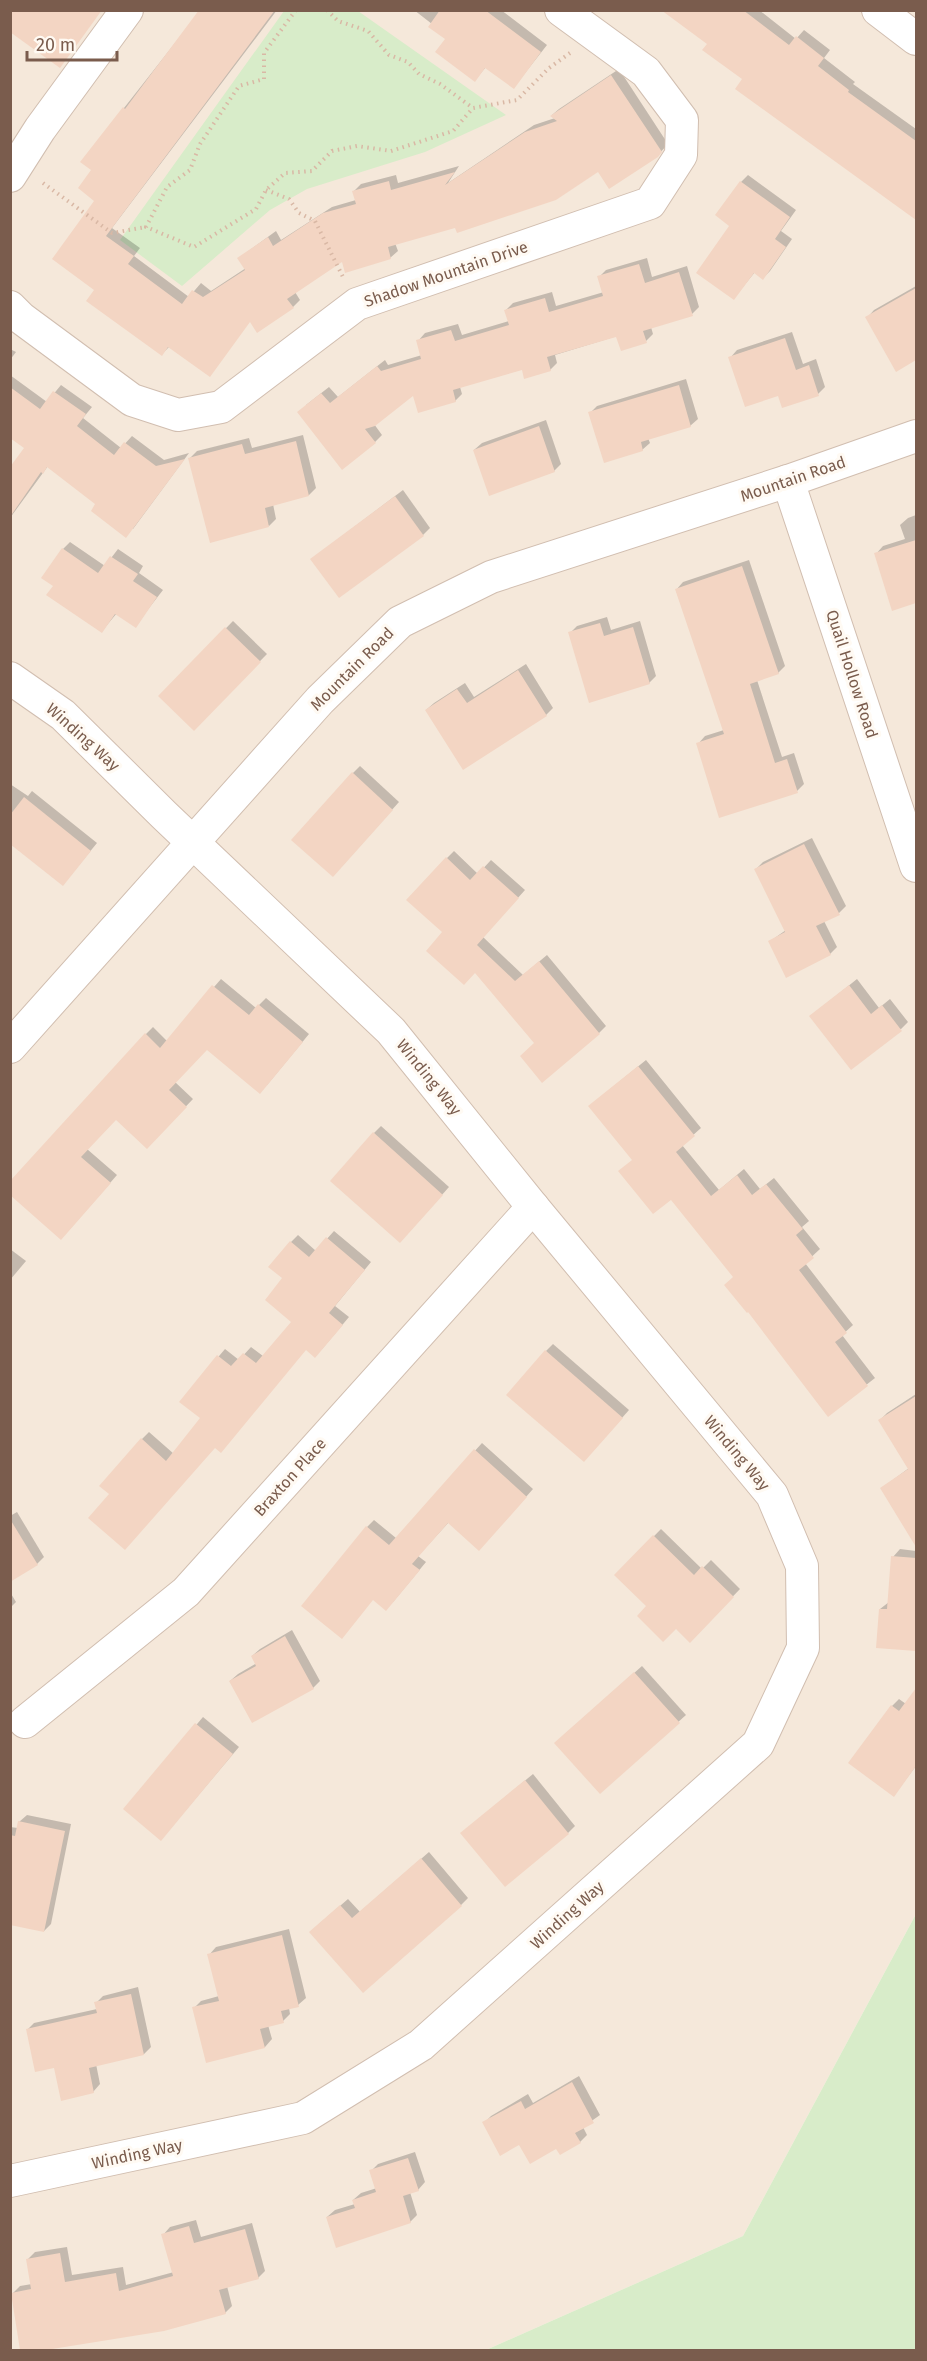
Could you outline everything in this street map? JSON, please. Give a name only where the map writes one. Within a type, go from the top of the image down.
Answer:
[{"type":"street","points":[[14,171],[40,129],[127,10]]},
{"type":"street","name":"Shadow Mountain Drive","points":[[10,307],[21,318],[132,400],[178,415],[220,407],[357,304],[650,203],[681,155],[682,120],[646,72],[561,10]]},
{"type":"street","points":[[878,10],[916,39]]},
{"type":"street","name":"Mountain Road","points":[[10,1047],[320,700],[400,622],[491,577],[788,481],[916,436]]},
{"type":"street","name":"Quail Hollow Road","points":[[788,481],[916,866]]},
{"type":"street","name":"Winding Way","points":[[10,678],[63,715],[392,1031],[533,1207],[772,1495],[802,1566],[803,1648],[758,1744],[421,2045],[303,2118],[10,2181]]},
{"type":"street","name":"Braxton Place","points":[[25,1722],[186,1592],[533,1207]]},
{"type":"path","points":[[146,227],[167,187],[190,170],[200,144],[239,86],[264,79],[264,53],[296,10]]},
{"type":"path","points":[[327,10],[338,21],[368,32],[389,55],[408,62],[419,74],[440,84],[473,108]]},
{"type":"path","points":[[14,171],[112,233],[146,227],[194,247],[256,209],[266,190],[285,173],[312,171],[332,151],[357,146],[391,151],[453,131],[473,108],[517,100],[549,68],[594,35]]},
{"type":"path","points":[[266,190],[289,199],[299,213],[315,221],[357,304]]},
{"type":"shaded area","points":[[11,11],[916,11],[916,1914],[743,2236],[486,2350],[11,2350]]},
{"type":"green space","points":[[284,11],[358,11],[506,115],[425,152],[307,189],[270,210],[182,286],[120,240]]},
{"type":"green space","points":[[916,1914],[916,2350],[486,2350],[743,2236]]},
{"type":"building","points":[[10,10],[102,10],[60,68],[10,32]]},
{"type":"building","points":[[199,10],[275,10],[106,236],[134,256],[128,264],[182,304],[192,290],[203,297],[245,270],[237,258],[268,237],[273,246],[323,213],[356,204],[352,191],[389,181],[391,190],[455,172],[445,185],[525,132],[557,121],[550,116],[611,75],[662,152],[658,157],[609,189],[598,172],[556,200],[457,233],[455,228],[388,247],[391,259],[345,273],[342,262],[287,299],[294,308],[257,333],[250,322],[210,377],[168,347],[162,356],[86,301],[94,290],[52,259],[94,201],[78,188],[91,170],[80,162],[123,107],[125,109]]},
{"type":"building","points":[[440,10],[485,10],[541,52],[514,89],[485,68],[475,82],[435,52],[445,39],[428,27]]},
{"type":"building","points":[[661,10],[743,10],[789,45],[796,36],[824,58],[818,66],[849,90],[848,92],[916,141],[916,220],[735,89],[742,79],[702,50],[707,44]]},
{"type":"building","points":[[740,181],[790,217],[775,239],[786,247],[763,280],[754,273],[734,300],[696,273],[729,226],[715,215]]},
{"type":"building","points":[[639,264],[645,283],[679,272],[693,316],[643,331],[647,343],[621,351],[616,337],[547,357],[551,371],[524,379],[522,370],[453,390],[456,402],[418,413],[413,396],[375,426],[365,429],[376,443],[342,470],[297,412],[321,393],[330,403],[377,366],[381,371],[421,359],[416,340],[451,330],[455,341],[509,325],[504,310],[545,298],[549,312],[603,296],[597,276]]},
{"type":"building","points":[[916,288],[916,360],[896,372],[865,317]]},
{"type":"building","points":[[785,338],[796,370],[809,365],[819,396],[782,408],[778,396],[745,407],[728,357]]},
{"type":"building","points":[[679,385],[691,427],[641,442],[643,451],[604,463],[588,412]]},
{"type":"building","points":[[10,387],[40,409],[53,391],[86,414],[77,426],[114,455],[124,442],[156,466],[185,459],[126,538],[91,511],[95,504],[47,467],[43,474],[41,472],[10,517],[10,467],[24,448],[10,438]]},
{"type":"building","points":[[539,426],[555,472],[489,496],[473,450]]},
{"type":"building","points":[[296,441],[309,496],[265,508],[269,527],[210,543],[188,458],[242,444],[245,454]]},
{"type":"building","points":[[395,496],[424,536],[339,598],[310,559]]},
{"type":"building","points":[[916,540],[916,603],[892,611],[874,553]]},
{"type":"building","points":[[62,548],[98,573],[110,556],[138,574],[133,581],[157,597],[136,628],[115,614],[102,633],[46,595],[53,586],[41,578]]},
{"type":"building","points":[[742,566],[779,674],[750,684],[775,763],[787,759],[798,793],[719,818],[696,743],[724,734],[675,589]]},
{"type":"building","points":[[600,623],[604,636],[633,627],[650,684],[589,703],[568,632]]},
{"type":"building","points":[[225,627],[261,662],[194,731],[158,696]]},
{"type":"building","points":[[518,670],[547,716],[463,770],[425,710],[457,689],[467,703]]},
{"type":"building","points":[[352,772],[393,810],[333,877],[291,840]]},
{"type":"building","points":[[24,797],[91,851],[63,886],[10,844],[10,815]]},
{"type":"building","points":[[804,844],[840,915],[816,926],[831,955],[786,978],[768,941],[785,932],[754,869]]},
{"type":"building","points":[[446,857],[470,880],[483,866],[519,898],[477,945],[515,981],[539,961],[600,1034],[542,1083],[520,1056],[534,1043],[475,973],[464,985],[426,951],[442,932],[406,900]]},
{"type":"building","points":[[212,985],[249,1015],[258,1004],[303,1042],[260,1094],[207,1050],[169,1090],[187,1107],[147,1149],[116,1120],[81,1157],[111,1183],[61,1240],[10,1195],[10,1181],[145,1033],[160,1048]]},
{"type":"building","points":[[849,985],[871,1014],[882,1005],[902,1031],[851,1070],[809,1016]]},
{"type":"building","points":[[638,1066],[695,1136],[676,1152],[711,1196],[737,1175],[752,1195],[766,1184],[803,1229],[796,1235],[814,1258],[799,1270],[847,1333],[835,1342],[868,1386],[828,1417],[748,1312],[724,1285],[733,1277],[671,1200],[653,1214],[618,1171],[632,1160],[588,1106]]},
{"type":"building","points":[[373,1132],[443,1195],[400,1243],[330,1181]]},
{"type":"building","points":[[326,1237],[365,1270],[329,1313],[343,1325],[315,1358],[306,1350],[221,1453],[215,1448],[125,1550],[88,1518],[109,1494],[99,1486],[141,1438],[166,1461],[200,1418],[179,1402],[217,1355],[231,1366],[243,1353],[256,1363],[291,1322],[265,1300],[282,1278],[268,1267],[290,1241],[309,1257]]},
{"type":"building","points":[[545,1350],[623,1418],[584,1462],[506,1395]]},
{"type":"building","points":[[916,1396],[916,1547],[880,1488],[908,1469],[878,1420]]},
{"type":"building","points":[[474,1449],[527,1497],[479,1551],[448,1523],[412,1564],[420,1570],[386,1611],[373,1600],[342,1639],[301,1606],[366,1526],[389,1545]]},
{"type":"building","points":[[10,1519],[38,1565],[10,1582]]},
{"type":"building","points":[[653,1535],[694,1575],[702,1566],[734,1597],[690,1643],[676,1629],[663,1642],[637,1616],[646,1606],[614,1575]]},
{"type":"building","points":[[891,1556],[916,1558],[916,1651],[876,1648],[879,1609],[887,1609]]},
{"type":"building","points":[[285,1636],[314,1689],[252,1723],[229,1681],[256,1666],[251,1656]]},
{"type":"building","points":[[634,1672],[680,1723],[600,1794],[554,1743]]},
{"type":"building","points":[[916,1688],[916,1766],[894,1797],[848,1763],[891,1705],[899,1711]]},
{"type":"building","points":[[195,1723],[233,1754],[161,1841],[123,1809]]},
{"type":"building","points":[[525,1780],[569,1834],[505,1887],[460,1833]]},
{"type":"building","points":[[18,1821],[65,1831],[44,1932],[10,1925],[10,1835],[15,1836]]},
{"type":"building","points":[[421,1858],[462,1906],[363,1993],[309,1932],[340,1905],[352,1918]]},
{"type":"building","points":[[282,1935],[299,2007],[281,2011],[284,2023],[260,2029],[265,2048],[206,2063],[192,2007],[219,2001],[207,1954]]},
{"type":"building","points":[[131,1994],[144,2055],[89,2068],[94,2093],[61,2101],[54,2068],[35,2072],[26,2029],[97,2013],[94,2002]]},
{"type":"building","points":[[572,2082],[594,2123],[575,2133],[581,2143],[560,2155],[556,2149],[530,2164],[519,2145],[500,2156],[482,2122],[521,2101],[525,2109]]},
{"type":"building","points":[[408,2158],[419,2191],[403,2196],[411,2223],[336,2248],[326,2217],[355,2208],[352,2200],[376,2192],[369,2170]]},
{"type":"building","points":[[189,2226],[194,2243],[245,2229],[259,2279],[219,2290],[226,2314],[164,2331],[46,2350],[20,2350],[11,2293],[31,2289],[26,2259],[60,2253],[65,2282],[116,2273],[119,2291],[173,2276],[161,2234]]}]
